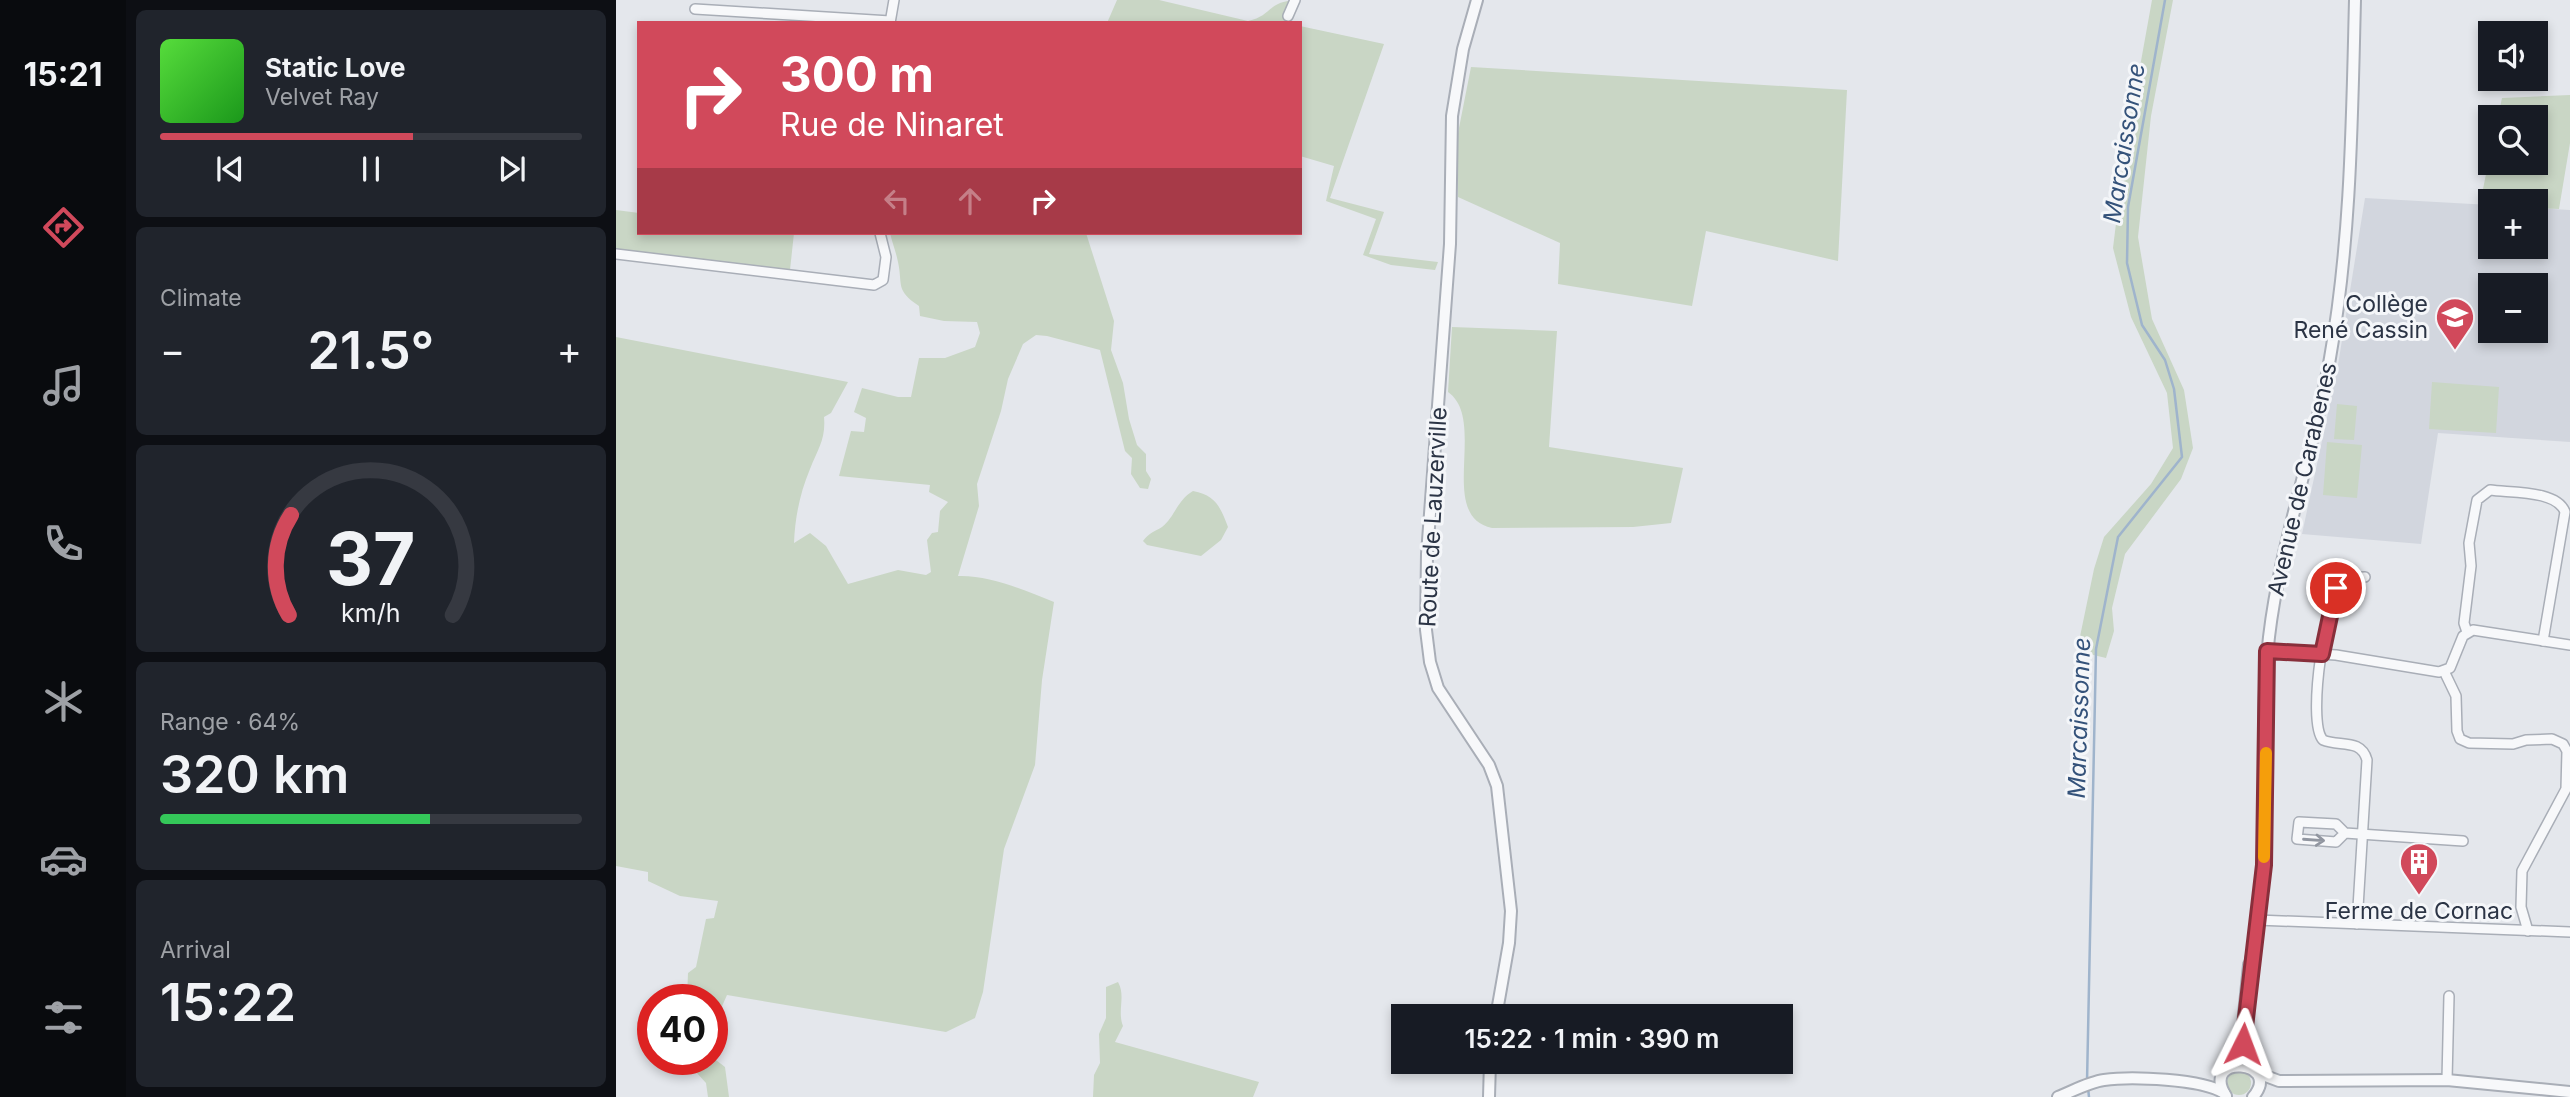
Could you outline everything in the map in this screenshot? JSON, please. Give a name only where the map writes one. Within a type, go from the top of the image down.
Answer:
[{"type":"street","points":[[890,21],[894,0]]},
{"type":"street","points":[[1288,16],[1295,0]]},
{"type":"street","name":"Route de Lauzerville","points":[[1477,0],[1458,72],[1452,116],[1450,244],[1426,588],[1430,662],[1444,700],[1493,774],[1505,846],[1510,927],[1498,1004]]},
{"type":"street","name":"Avenue de Carabenes","points":[[2249,969],[2258,920],[2264,833],[2267,651],[2279,578],[2316,429],[2336,318],[2349,186],[2355,0]]},
{"type":"street","points":[[695,9],[875,21]]},
{"type":"street","points":[[616,254],[874,285],[883,280],[887,267],[880,235]]},
{"type":"street","points":[[2467,632],[2463,623],[2471,566],[2469,543],[2477,500],[2490,490],[2554,498],[2565,512],[2543,641]]},
{"type":"street","points":[[2357,924],[2366,755],[2354,744],[2326,742],[2317,732],[2322,654],[2336,588],[2345,578],[2365,577]]},
{"type":"street","points":[[2444,671],[2456,660],[2460,641],[2467,632],[2479,630],[2570,645]]},
{"type":"street","points":[[2267,651],[2322,654],[2444,671]]},
{"type":"street","points":[[2444,671],[2456,696],[2457,731],[2460,739],[2469,743],[2514,744],[2526,740],[2552,739],[2563,744],[2567,751],[2566,789],[2522,871],[2521,907],[2528,931]]},
{"type":"street","points":[[2345,833],[2336,842],[2297,839],[2298,822],[2336,824],[2345,833],[2463,841]]},
{"type":"street","name":"Avenue de Carabenes","points":[[2255,1094],[2259,1085],[2244,1054],[2242,1034],[2264,833]]},
{"type":"street","points":[[2258,920],[2570,932]]},
{"type":"street","points":[[2447,1080],[2449,996]]},
{"type":"street","name":"Avenue de Carabenes","points":[[2226,1095],[2221,1087],[2242,1034]]},
{"type":"street","points":[[2202,1083],[2241,1065],[2279,1080],[2447,1080],[2570,1092]]},
{"type":"street","points":[[1489,1097],[1490,1074]]},
{"type":"street","points":[[2058,1097],[2097,1082],[2117,1079],[2202,1083],[2226,1095]]},
{"type":"street","points":[[2255,1094],[2279,1080]]},
{"type":"shaded area","name":"Collège René Cassin","points":[[2365,198],[2478,204],[2478,259],[2548,259],[2548,209],[2570,210],[2570,442],[2438,433],[2421,544],[2302,534],[2337,371]]},
{"type":"green space","points":[[1117,0],[1159,0],[1248,21],[1108,21]]},
{"type":"green space","points":[[1300,0],[1291,21],[1248,21],[1262,16],[1276,5]]},
{"type":"green space","points":[[2152,0],[2173,0],[2151,116],[2138,237],[2152,319],[2184,390],[2193,448],[2181,479],[2125,554],[2112,608],[2114,631],[2106,658],[2077,651],[2094,569],[2104,537],[2151,484],[2173,448],[2167,393],[2131,317],[2113,248],[2125,150]]},
{"type":"green space","points":[[1302,26],[1384,44],[1330,198],[1384,212],[1369,254],[1438,262],[1435,270],[1391,265],[1363,255],[1376,219],[1326,201],[1334,166],[1302,157]]},
{"type":"green space","points":[[1471,67],[1847,90],[1838,261],[1706,231],[1692,306],[1558,284],[1560,243],[1458,197],[1458,133]]},
{"type":"green space","points":[[2570,95],[2570,143],[2559,209],[2548,209],[2548,189],[2483,189],[2486,175],[2548,175],[2548,105],[2501,105],[2502,98]]},
{"type":"green space","points":[[616,210],[637,213],[637,235],[794,235],[790,270],[616,250]]},
{"type":"green space","points":[[891,235],[1087,235],[1114,321],[1111,350],[1123,383],[1129,419],[1137,445],[1146,454],[1146,471],[1151,479],[1148,489],[1140,488],[1131,474],[1132,458],[1125,451],[1100,350],[1036,335],[1023,344],[1008,379],[1001,411],[977,484],[979,506],[958,576],[995,581],[1054,602],[1042,680],[1035,765],[1004,849],[983,992],[975,1018],[946,1032],[728,995],[728,984],[688,984],[688,973],[696,967],[706,919],[714,918],[718,901],[680,896],[648,881],[648,872],[616,866],[616,337],[848,382],[831,413],[824,417],[823,438],[806,478],[799,505],[794,543],[810,533],[826,546],[848,584],[898,570],[926,575],[931,572],[927,540],[932,533],[938,532],[940,511],[948,502],[929,492],[930,485],[839,476],[851,431],[864,432],[866,418],[854,412],[862,388],[898,397],[911,397],[919,358],[945,358],[975,347],[980,333],[977,322],[944,321],[920,316],[919,306],[906,296],[901,287]]},
{"type":"green space","points":[[1452,327],[1557,331],[1549,447],[1683,468],[1671,523],[1633,527],[1492,528],[1476,520],[1467,506],[1464,487],[1464,423],[1459,405],[1448,392]]},
{"type":"green space","points":[[2432,382],[2499,387],[2496,433],[2429,429]]},
{"type":"green space","points":[[2337,404],[2357,406],[2354,440],[2334,439]]},
{"type":"green space","points":[[2327,442],[2362,445],[2357,498],[2323,495]]},
{"type":"green space","points":[[1193,491],[1207,495],[1219,507],[1228,527],[1221,540],[1201,556],[1147,545],[1143,541],[1145,538],[1162,527],[1183,499]]},
{"type":"green space","points":[[1118,982],[1123,1026],[1115,1042],[1259,1082],[1253,1097],[1093,1097],[1094,1075],[1100,1063],[1099,1034],[1106,1018],[1106,987]]},
{"type":"green space","points":[[2239,1071],[2248,1074],[2251,1083],[2248,1092],[2239,1095],[2230,1092],[2227,1083],[2230,1074]]},
{"type":"green space","points":[[699,1075],[726,1075],[729,1097],[708,1097],[706,1083]]},
{"type":"waterway","name":"Marcaissonne","points":[[2087,1082],[2096,649],[2118,537],[2182,457],[2174,389],[2165,360],[2142,325],[2127,263],[2128,207],[2165,0]]},
{"type":"waterway","name":"Marcaissonne","points":[[2088,1088],[2089,1097]]},
{"type":"slow traffic","points":[[2264,857],[2266,753]]},
{"type":"place","name":"Collège René Cassin","points":[[2455,351]]},
{"type":"place","name":"Ferme de Cornac","points":[[2419,896]]},
{"type":"route","points":[[2243,1044],[2249,969],[2255,945],[2264,865],[2267,651],[2322,654],[2336,588]]}]
